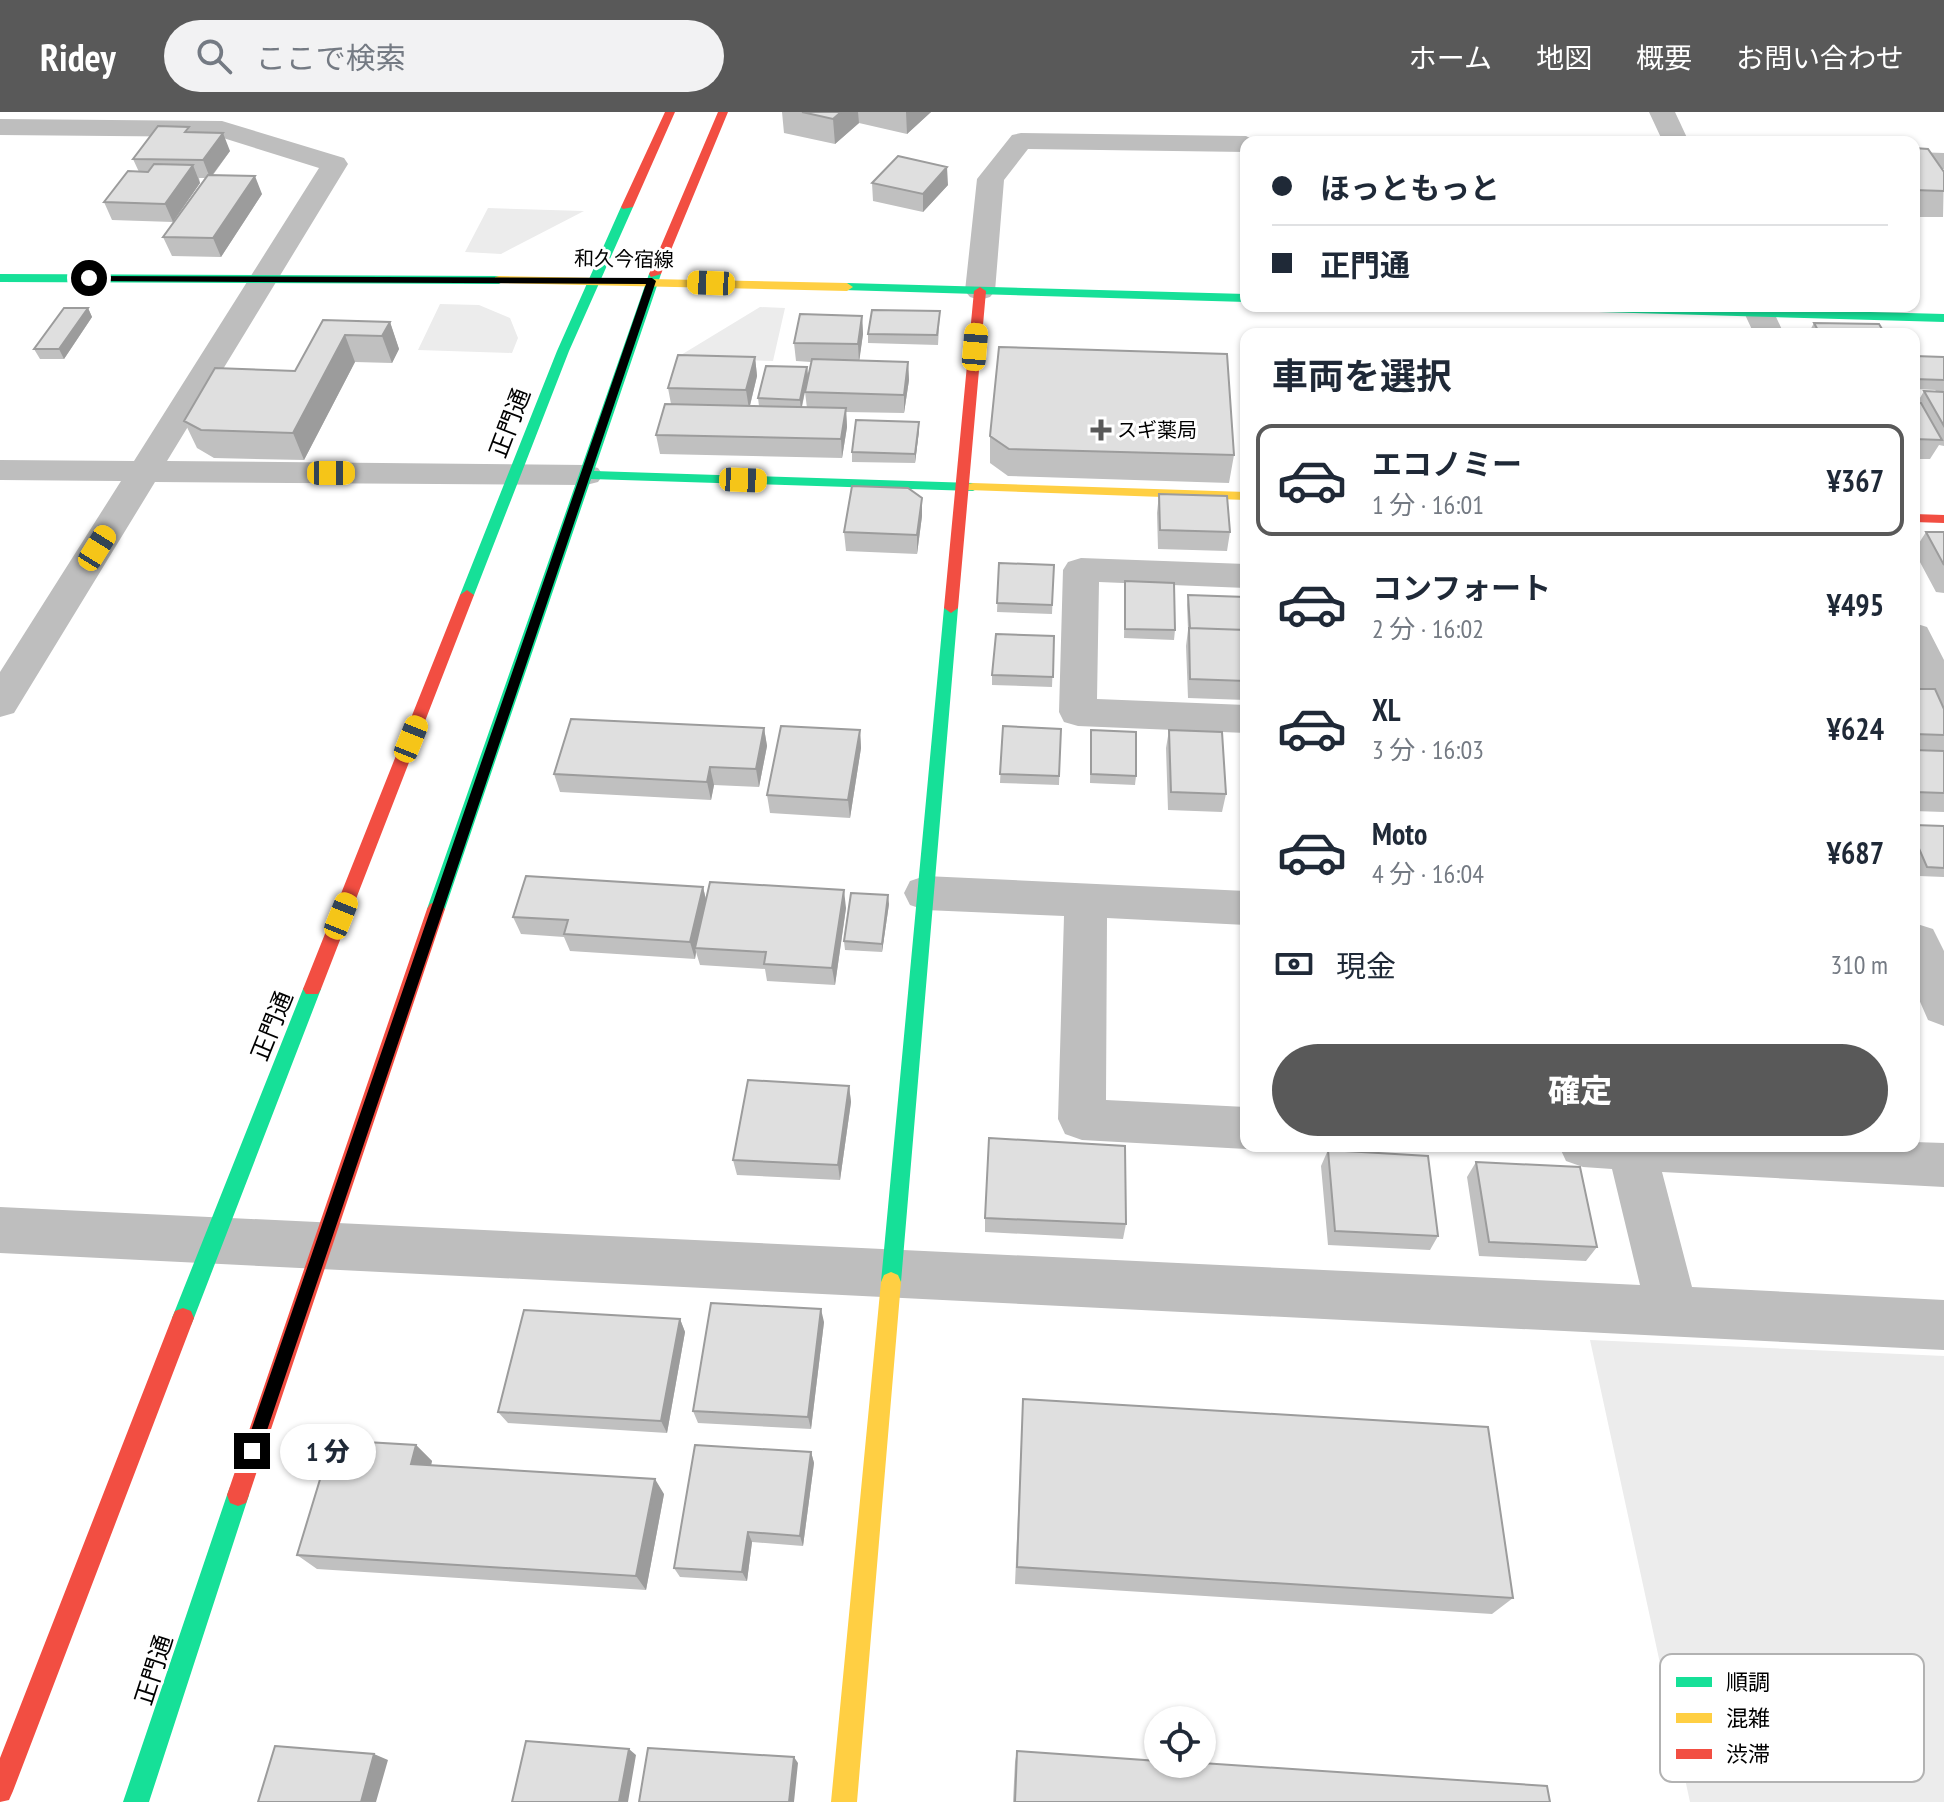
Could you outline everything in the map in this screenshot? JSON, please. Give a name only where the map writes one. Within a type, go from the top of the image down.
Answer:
[{"type":"street","name":"正門通","points":[[0,1791],[213,1240],[593,280],[670,112]]},
{"type":"street","name":"正門通","points":[[136,1802],[321,1246],[652,281],[723,112]]},
{"type":"street","points":[[1662,112],[1673,136]]},
{"type":"street","points":[[0,127],[222,129],[335,164],[0,703]]},
{"type":"street","points":[[844,1802],[991,179],[1021,141],[1240,138]]},
{"type":"street","points":[[1920,160],[1944,161]]},
{"type":"street","name":"和久今宿線","points":[[0,278],[593,280],[1240,298]]},
{"type":"street","points":[[1656,312],[1761,317],[1944,318]]},
{"type":"street","points":[[0,470],[586,475],[1240,496]]},
{"type":"street","points":[[1920,518],[1944,519]]},
{"type":"street","points":[[1240,576],[1081,570],[1078,712],[1240,719]]},
{"type":"street","points":[[1926,644],[1944,699]]},
{"type":"street","points":[[925,893],[1240,908]]},
{"type":"street","points":[[1086,901],[1082,1119],[1240,1128]]},
{"type":"street","points":[[1920,946],[1944,1007]]},
{"type":"street","points":[[1632,1152],[1672,1310]]},
{"type":"street","points":[[1718,1152],[1944,1165]]},
{"type":"street","points":[[0,1230],[1944,1325]]},
{"type":"shaded area","points":[[488,208],[584,211],[501,254],[465,252]]},
{"type":"shaded area","points":[[440,304],[479,305],[510,318],[518,338],[512,353],[418,350]]},
{"type":"shaded area","points":[[760,307],[785,308],[773,361],[676,358]]},
{"type":"shaded area","points":[[1590,1340],[1944,1356],[1944,1802],[1690,1802],[1686,1782],[1924,1782],[1924,1654],[1660,1654],[1660,1663]]},
{"type":"building","points":[[802,112],[841,112],[833,119]]},
{"type":"building","points":[[158,126],[189,127],[185,132],[223,133],[203,160],[133,159]]},
{"type":"building","points":[[1920,148],[1928,149],[1944,172],[1944,191],[1920,190]]},
{"type":"building","points":[[898,156],[947,167],[923,194],[872,183]]},
{"type":"building","points":[[154,164],[193,165],[165,204],[104,202],[128,171],[148,172]]},
{"type":"building","points":[[208,175],[255,176],[213,238],[163,237]]},
{"type":"building","points":[[64,308],[88,308],[59,349],[34,349]]},
{"type":"building","points":[[872,310],[940,311],[937,335],[868,334]]},
{"type":"building","points":[[800,314],[862,316],[858,344],[794,343]]},
{"type":"building","points":[[323,320],[390,322],[382,336],[345,335],[293,433],[201,430],[184,421],[215,368],[295,371]]},
{"type":"building","points":[[1814,323],[1879,324],[1881,328],[1817,328]]},
{"type":"building","points":[[999,347],[1227,354],[1234,455],[1009,449],[990,436]]},
{"type":"building","points":[[678,355],[755,357],[746,390],[668,388]]},
{"type":"building","points":[[1920,356],[1944,357],[1944,380],[1920,379]]},
{"type":"building","points":[[812,359],[908,362],[904,395],[805,392]]},
{"type":"building","points":[[766,366],[807,367],[800,400],[758,398]]},
{"type":"building","points":[[1924,391],[1944,392],[1944,426]]},
{"type":"building","points":[[1920,403],[1921,403],[1942,440],[1920,439]]},
{"type":"building","points":[[665,404],[846,408],[841,439],[656,435]]},
{"type":"building","points":[[856,420],[919,422],[915,454],[852,452]]},
{"type":"building","points":[[852,486],[908,488],[922,498],[917,535],[844,532]]},
{"type":"building","points":[[1159,494],[1227,496],[1230,532],[1160,530]]},
{"type":"building","points":[[1926,532],[1944,532],[1944,565]]},
{"type":"building","points":[[999,563],[1054,565],[1052,605],[997,603]]},
{"type":"building","points":[[1125,581],[1174,583],[1175,630],[1125,629]]},
{"type":"building","points":[[1188,595],[1240,597],[1240,630],[1190,628]]},
{"type":"building","points":[[1189,628],[1240,630],[1240,681],[1190,679]]},
{"type":"building","points":[[996,634],[1054,636],[1053,677],[992,675]]},
{"type":"building","points":[[1920,689],[1935,689],[1944,709],[1944,735],[1920,734]]},
{"type":"building","points":[[571,719],[764,728],[756,769],[710,767],[707,782],[554,774]]},
{"type":"building","points":[[781,726],[860,730],[848,800],[767,795]]},
{"type":"building","points":[[1003,726],[1061,729],[1059,776],[1000,774]]},
{"type":"building","points":[[1091,730],[1136,732],[1136,776],[1091,774]]},
{"type":"building","points":[[1169,730],[1222,732],[1226,794],[1171,792]]},
{"type":"building","points":[[1920,750],[1944,751],[1944,793],[1920,792]]},
{"type":"building","points":[[1920,825],[1944,826],[1944,868],[1927,867],[1920,851]]},
{"type":"building","points":[[526,876],[703,887],[690,942],[564,934],[568,920],[513,917]]},
{"type":"building","points":[[710,882],[844,890],[832,968],[764,964],[766,952],[695,948]]},
{"type":"building","points":[[851,893],[888,895],[882,944],[844,941]]},
{"type":"building","points":[[748,1080],[849,1086],[838,1165],[733,1160]]},
{"type":"building","points":[[989,1138],[1125,1146],[1126,1224],[985,1218]]},
{"type":"building","points":[[1328,1152],[1428,1156],[1438,1236],[1335,1231]]},
{"type":"building","points":[[1476,1162],[1580,1167],[1597,1247],[1489,1242]]},
{"type":"building","points":[[711,1303],[821,1309],[808,1417],[693,1411]]},
{"type":"building","points":[[524,1310],[680,1319],[661,1421],[498,1412]]},
{"type":"building","points":[[1023,1399],[1488,1427],[1513,1598],[1017,1567]]},
{"type":"building","points":[[332,1440],[416,1445],[411,1464],[655,1479],[636,1576],[297,1555]]},
{"type":"building","points":[[695,1445],[811,1452],[800,1536],[748,1532],[742,1572],[674,1568]]},
{"type":"building","points":[[526,1741],[629,1749],[619,1802],[512,1802]]},
{"type":"building","points":[[275,1746],[374,1754],[361,1802],[258,1802]]},
{"type":"building","points":[[648,1748],[794,1757],[789,1802],[639,1802]]},
{"type":"building","points":[[1017,1751],[1144,1760],[1144,1778],[1216,1778],[1216,1764],[1547,1786],[1550,1802],[1015,1802]]},
{"type":"traffic: fast","points":[[467,595],[563,351],[627,207]]},
{"type":"traffic: fast","points":[[436,909],[655,274]]},
{"type":"traffic: fast","points":[[0,278],[499,280]]},
{"type":"traffic: fast","points":[[847,287],[1240,298]]},
{"type":"traffic: fast","points":[[1737,312],[1944,318]]},
{"type":"traffic: fast","points":[[586,475],[973,487]]},
{"type":"traffic: fast","points":[[891,1282],[951,608]]},
{"type":"traffic: fast","points":[[183,1318],[312,989]]},
{"type":"traffic: fast","points":[[136,1802],[238,1495]]},
{"type":"traffic: slow","points":[[499,280],[847,287]]},
{"type":"traffic: slow","points":[[973,487],[1240,496]]},
{"type":"traffic: slow","points":[[844,1802],[891,1282]]},
{"type":"traffic: jam","points":[[627,207],[670,112]]},
{"type":"traffic: jam","points":[[655,274],[723,112]]},
{"type":"traffic: jam","points":[[951,608],[980,291]]},
{"type":"traffic: jam","points":[[1920,518],[1944,519]]},
{"type":"traffic: jam","points":[[312,989],[467,595]]},
{"type":"traffic: jam","points":[[238,1495],[436,909]]},
{"type":"traffic: jam","points":[[0,1791],[183,1318]]},
{"type":"place","name":"スギ薬局","points":[[1101,430]]},
{"type":"route","points":[[89,278],[652,281],[252,1451]]}]
